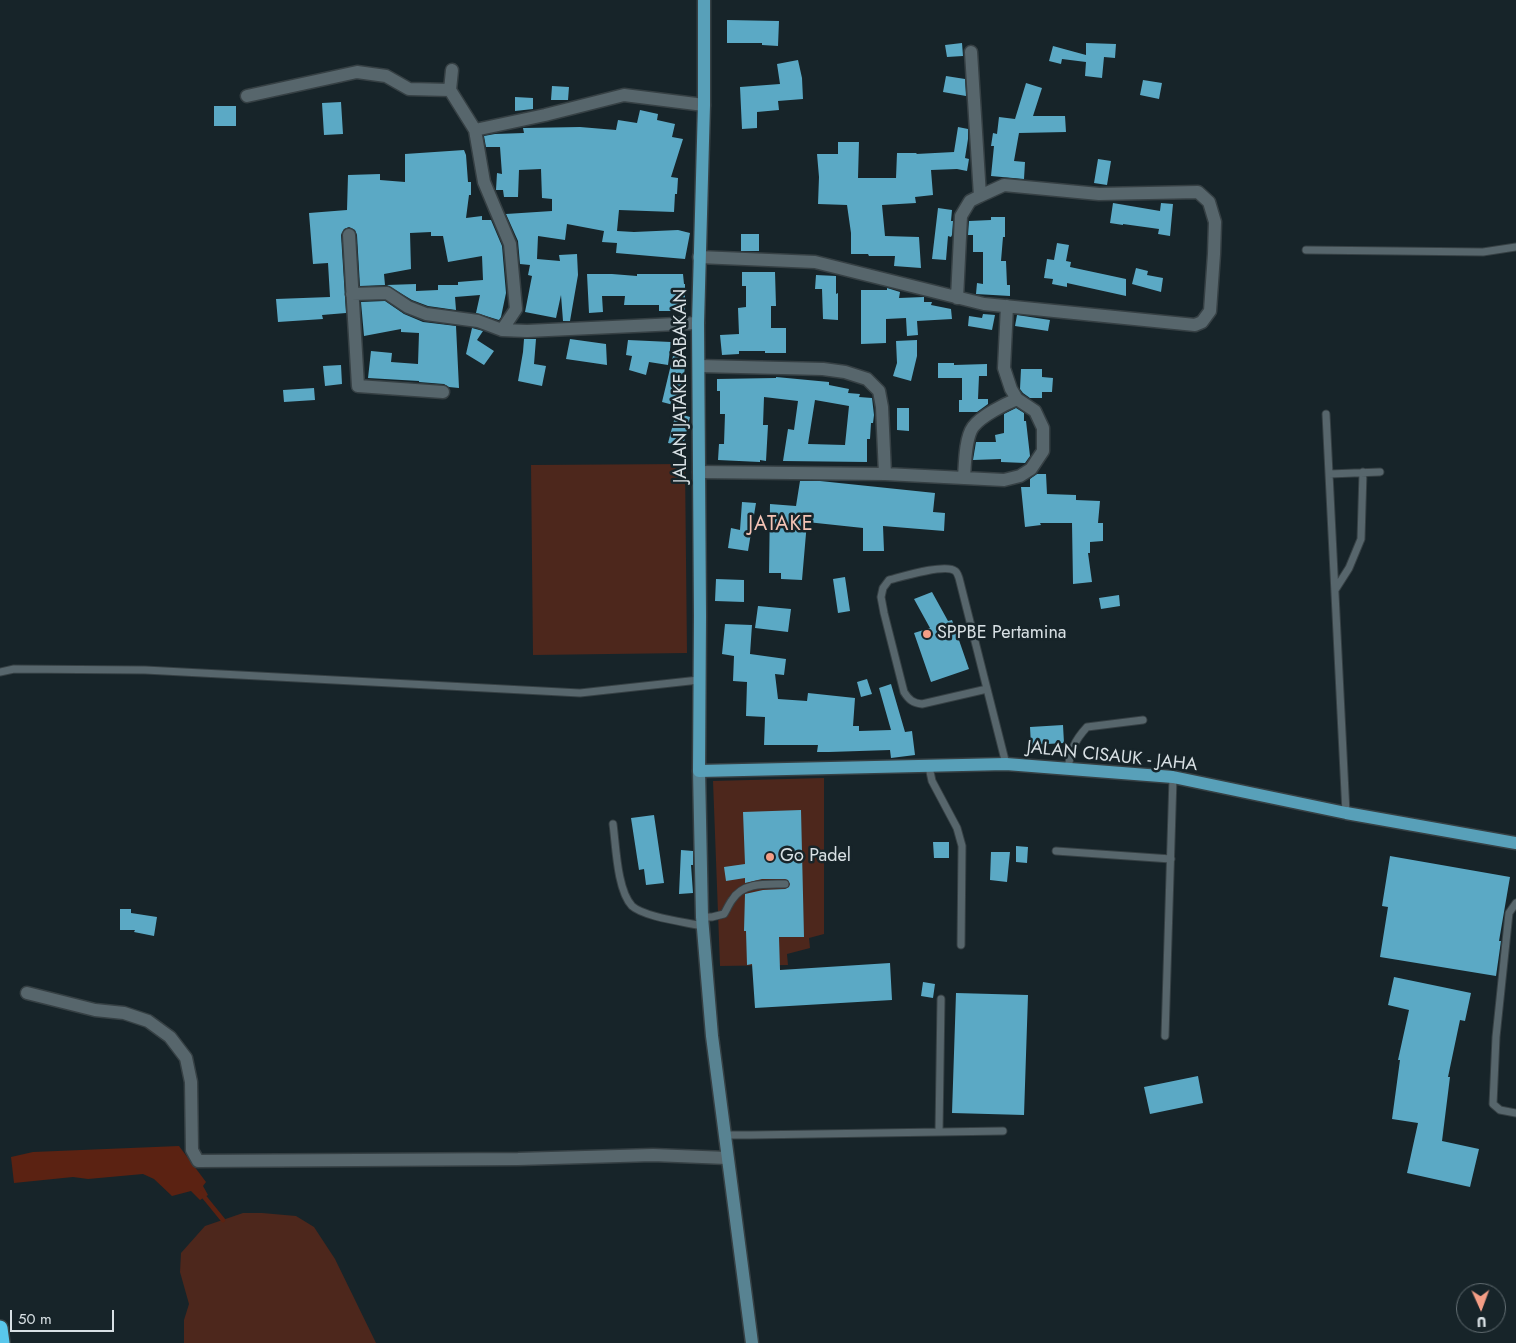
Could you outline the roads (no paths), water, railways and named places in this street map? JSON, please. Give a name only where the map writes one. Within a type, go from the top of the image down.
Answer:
[{"type":"highway","points":[[0,1328],[2,1343]]},
{"type":"main road","name":"JALAN JATAKE BABAKAN","points":[[699,771],[698,323],[706,1]]},
{"type":"main road","name":"JALAN CISAUK - JAHA","points":[[699,771],[1006,764],[1173,777],[1346,813],[1516,843]]},
{"type":"main road","points":[[699,771],[702,921],[712,1036],[752,1343]]},
{"type":"street","points":[[971,52],[980,196]]},
{"type":"street","points":[[452,70],[450,90],[475,130],[484,182],[510,244],[516,309],[502,330]]},
{"type":"street","points":[[247,96],[357,72],[386,76],[409,89],[450,90]]},
{"type":"street","points":[[475,130],[546,115],[624,95],[704,104]]},
{"type":"street","points":[[699,257],[815,262],[957,298],[984,304],[1194,324],[1202,322],[1210,311],[1215,222],[1209,202],[1198,192],[1100,194],[1004,185],[970,201],[961,216],[957,298]]},
{"type":"street","points":[[349,235],[358,386],[443,392]]},
{"type":"street","points":[[352,294],[387,293],[408,307],[426,314],[478,322],[502,330],[528,331],[698,323]]},
{"type":"street","points":[[699,472],[885,474],[1004,480],[1020,476],[1030,469],[1042,451],[1043,428],[1035,411],[1017,399],[1011,389],[1004,368],[1007,306]]},
{"type":"street","points":[[699,366],[823,369],[845,372],[867,379],[878,391],[882,407],[885,474]]},
{"type":"street","points":[[964,478],[966,444],[973,427],[1000,407],[1017,399]]},
{"type":"street","points":[[28,993],[95,1010],[124,1013],[148,1021],[170,1037],[186,1058],[191,1082],[192,1150],[198,1161],[518,1159],[653,1156],[728,1158]]},
{"type":"lane","points":[[1306,250],[1483,252],[1516,247]]},
{"type":"lane","points":[[1326,414],[1346,813]]},
{"type":"lane","points":[[1335,590],[1349,568],[1361,539],[1363,472]]},
{"type":"lane","points":[[1329,474],[1380,472]]},
{"type":"lane","points":[[987,689],[922,704],[916,704],[908,698],[904,692],[881,598],[883,588],[889,580],[935,569],[955,571],[959,578],[1006,764]]},
{"type":"lane","points":[[0,672],[14,669],[145,670],[580,693],[700,680]]},
{"type":"lane","points":[[1068,768],[1071,750],[1077,738],[1087,727],[1143,720]]},
{"type":"lane","points":[[929,767],[932,781],[957,828],[962,846],[961,945]]},
{"type":"lane","points":[[1165,1036],[1173,777]]},
{"type":"lane","points":[[613,824],[622,888],[632,906],[648,914],[702,921],[724,914],[733,898],[742,889],[754,885],[785,884]]},
{"type":"lane","points":[[1056,851],[1171,859]]},
{"type":"lane","points":[[1516,902],[1509,913],[1496,1037],[1493,1104],[1500,1110],[1516,1113]]},
{"type":"lane","points":[[939,1132],[942,999]]},
{"type":"lane","points":[[725,1134],[1003,1131]]},
{"type":"waterway","points":[[201,1193],[223,1220]]},
{"type":"place","name":"SPPBE Pertamina","points":[[927,634]]},
{"type":"place","name":"Go Padel","points":[[770,857]]},
{"type":"district","name":"JATAKE","points":[[781,525]]}]
